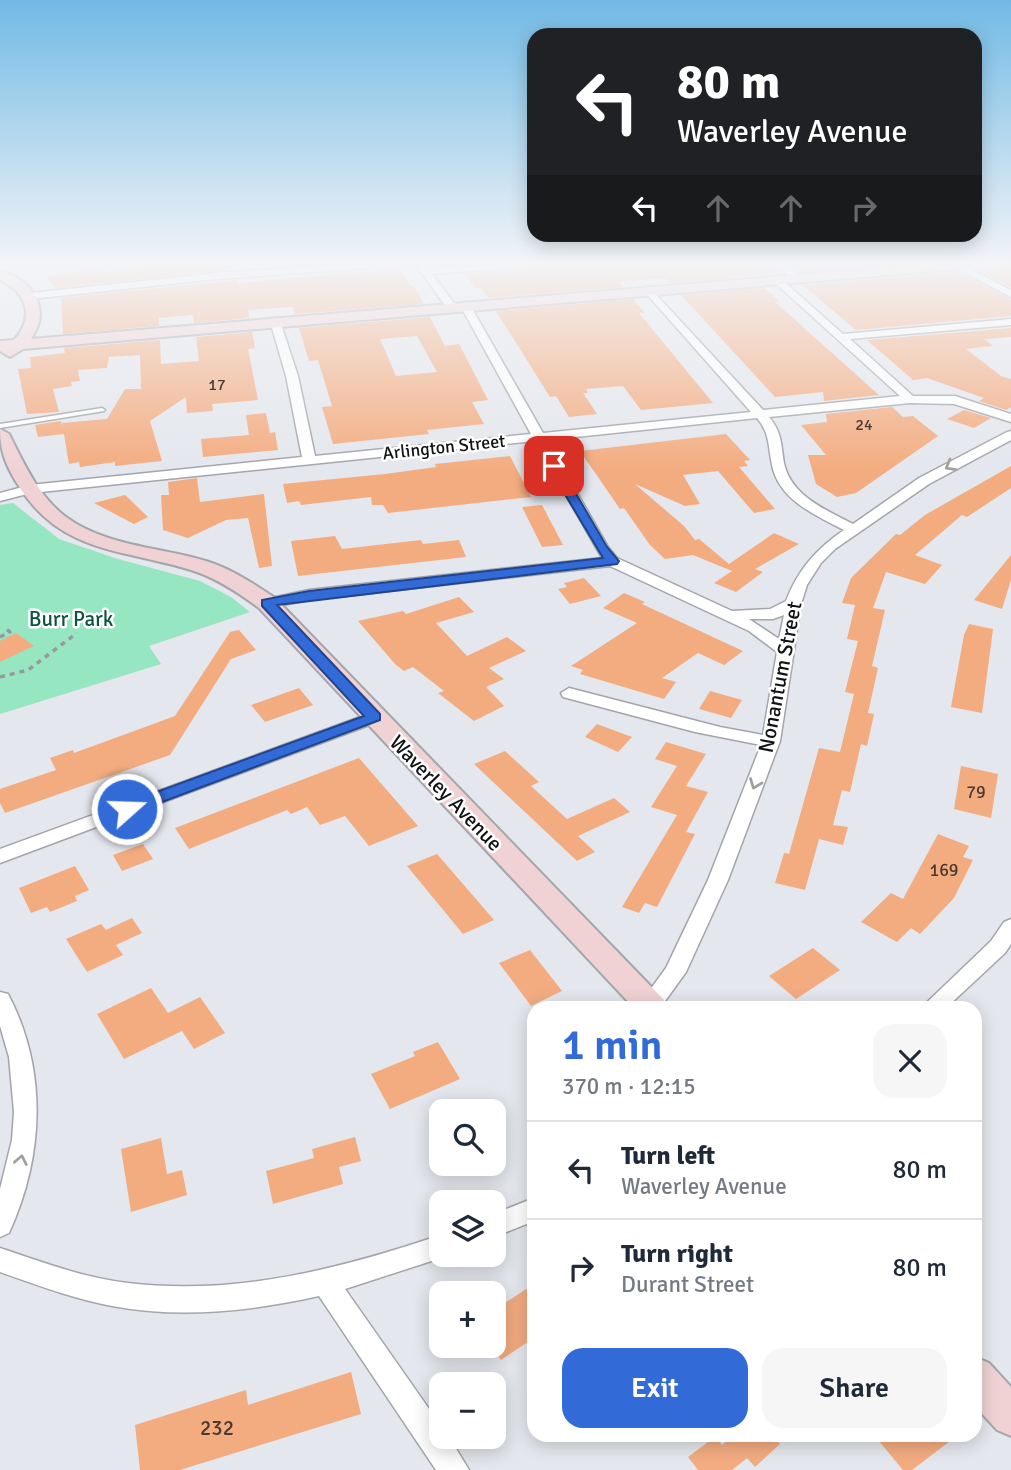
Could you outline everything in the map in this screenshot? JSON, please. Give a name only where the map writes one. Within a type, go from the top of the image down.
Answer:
[{"type":"street","points":[[0,362],[28,334]]},
{"type":"street","points":[[0,346],[141,334]]},
{"type":"street","points":[[279,334],[292,376],[309,460]]},
{"type":"street","points":[[475,334],[602,549],[612,561],[634,574],[727,615],[770,638],[787,652]]},
{"type":"street","points":[[688,334],[763,416],[775,435],[779,470],[785,483],[817,510],[852,529]]},
{"type":"street","points":[[837,334],[910,400]]},
{"type":"street","points":[[841,337],[880,334]]},
{"type":"street","name":"Arlington Street","points":[[0,497],[30,489],[910,400],[955,400],[1011,418]]},
{"type":"street","name":"Waverley Avenue","points":[[0,434],[30,489],[44,508],[64,525],[94,538],[200,566],[248,589],[267,603],[646,1001]]},
{"type":"street","name":"Nonantum Street","points":[[656,1001],[674,972],[718,880],[771,741],[793,604],[800,585],[815,561],[852,529],[934,476],[1011,435]]},
{"type":"street","points":[[267,603],[309,595],[612,561]]},
{"type":"street","points":[[727,615],[764,615],[793,604]]},
{"type":"street","points":[[569,693],[618,704],[726,736],[771,741]]},
{"type":"street","points":[[0,856],[374,717]]},
{"type":"street","points":[[940,1001],[998,947],[1011,927]]},
{"type":"street","points":[[0,1000],[22,1054],[28,1105],[22,1163],[0,1225]]},
{"type":"street","points":[[506,1221],[527,1212]]},
{"type":"street","points":[[0,1260],[83,1286],[128,1296],[246,1297],[326,1284],[429,1252]]},
{"type":"street","points":[[326,1284],[454,1470]]},
{"type":"street","points":[[982,1385],[1011,1416]]},
{"type":"lane","points":[[0,425],[102,410]]},
{"type":"path","points":[[0,637],[10,632],[6,629]]},
{"type":"path","points":[[0,677],[29,670],[77,633]]},
{"type":"green space","name":"Burr Park","points":[[13,503],[59,539],[118,559],[200,581],[231,597],[250,612],[149,646],[161,664],[0,714],[0,505]]},
{"type":"building","points":[[252,334],[255,348],[248,349],[258,400],[212,404],[213,411],[187,413],[186,397],[150,421],[162,461],[115,466],[115,462],[80,467],[79,462],[69,464],[64,434],[38,437],[35,425],[61,421],[63,429],[62,423],[107,419],[125,389],[141,389],[140,355],[109,357],[107,368],[78,370],[80,381],[71,382],[72,386],[53,389],[59,412],[27,414],[18,369],[31,368],[30,357],[65,353],[64,348],[160,340],[161,364],[199,361],[196,337]]},
{"type":"building","points":[[301,334],[439,334],[445,346],[459,344],[488,400],[472,402],[484,424],[427,430],[429,434],[333,444],[322,407],[332,406],[318,360],[309,361]],"holes":[[[417,336],[437,372],[396,376],[380,339]]]},
{"type":"building","points":[[510,334],[656,334],[713,403],[641,410],[623,386],[586,389],[588,393],[583,393],[597,414],[569,417],[556,396],[550,397]]},
{"type":"building","points":[[717,334],[810,334],[879,395],[824,401],[823,392],[775,397]]},
{"type":"building","points":[[944,334],[1011,334],[1011,337],[984,339],[993,346],[966,349],[1001,376],[1011,379],[1011,407],[1006,410],[979,401],[984,398],[927,378],[913,380],[867,340]]},
{"type":"building","points":[[892,407],[903,417],[913,416],[938,436],[856,493],[837,497],[816,484],[808,455],[826,455],[801,425],[827,422],[826,414]]},
{"type":"building","points":[[964,410],[991,418],[974,428],[947,419]]},
{"type":"building","points":[[266,413],[270,433],[275,432],[278,450],[203,457],[201,439],[249,435],[246,415]]},
{"type":"building","points":[[726,434],[750,460],[744,461],[748,466],[739,467],[775,509],[754,513],[718,471],[683,475],[700,504],[685,506],[635,484],[684,526],[695,540],[699,539],[729,564],[774,533],[799,544],[755,569],[763,572],[736,592],[714,583],[732,571],[693,555],[665,559],[650,545],[624,508],[620,509],[580,451]]},
{"type":"building","points":[[510,456],[531,497],[388,513],[383,505],[372,505],[371,497],[301,505],[299,501],[287,503],[283,484],[385,474],[436,467],[435,464]]},
{"type":"building","points":[[1011,466],[1011,488],[967,517],[962,515],[915,555],[942,565],[925,584],[886,572],[873,608],[885,610],[872,666],[878,668],[868,713],[874,714],[867,746],[861,744],[850,792],[842,790],[833,825],[848,827],[843,845],[819,839],[805,890],[775,883],[784,853],[789,854],[819,748],[840,752],[854,694],[845,692],[858,641],[847,639],[855,605],[842,603],[851,578],[896,534],[900,535],[925,515]]},
{"type":"building","points":[[197,478],[200,502],[264,494],[272,566],[259,568],[248,518],[226,520],[188,538],[163,530],[161,495],[169,495],[168,482]]},
{"type":"building","points":[[125,495],[148,517],[134,524],[94,503]]},
{"type":"building","points":[[542,505],[563,545],[542,547],[522,507]]},
{"type":"building","points":[[335,536],[342,549],[421,540],[423,544],[459,540],[466,557],[298,576],[291,541]]},
{"type":"building","points":[[1011,555],[1011,580],[1002,609],[974,600]]},
{"type":"building","points":[[584,578],[601,596],[570,604],[558,589],[567,587],[564,583]]},
{"type":"building","points":[[624,593],[743,651],[724,665],[698,653],[662,678],[676,682],[664,699],[580,674],[583,670],[571,666],[637,623],[603,608]]},
{"type":"building","points":[[459,597],[474,612],[436,623],[467,656],[507,637],[526,651],[489,668],[504,679],[486,687],[504,706],[474,721],[438,693],[444,691],[413,667],[404,671],[395,664],[358,621],[403,611],[406,614]]},
{"type":"building","points":[[969,624],[993,629],[982,713],[951,707],[964,635]]},
{"type":"building","points":[[239,630],[256,650],[231,659],[170,755],[5,813],[0,803],[0,789],[56,770],[50,758],[73,750],[74,753],[175,716],[230,632]]},
{"type":"building","points":[[16,633],[34,646],[0,662],[0,641]]},
{"type":"building","points":[[299,688],[313,705],[265,722],[251,705]]},
{"type":"building","points":[[710,691],[742,700],[731,718],[699,709]]},
{"type":"building","points":[[597,724],[632,737],[618,752],[585,737]]},
{"type":"building","points":[[666,742],[706,754],[686,786],[708,792],[686,832],[695,834],[657,907],[645,903],[639,913],[622,907],[677,815],[651,807],[677,766],[655,759]]},
{"type":"building","points":[[505,751],[539,782],[531,786],[567,819],[614,798],[630,812],[578,836],[595,852],[577,861],[474,764]]},
{"type":"building","points":[[359,758],[418,826],[369,846],[345,816],[320,825],[307,807],[291,814],[287,810],[189,849],[175,828]]},
{"type":"building","points":[[961,766],[998,774],[991,818],[954,809]]},
{"type":"building","points":[[938,834],[969,846],[963,857],[973,860],[954,898],[920,934],[911,928],[897,942],[861,922],[891,893],[903,899]]},
{"type":"building","points":[[143,844],[153,859],[122,871],[113,855]]},
{"type":"building","points":[[437,854],[494,920],[463,934],[407,866]]},
{"type":"building","points":[[75,866],[89,890],[75,896],[77,901],[50,912],[47,907],[31,913],[19,888]]},
{"type":"building","points":[[132,918],[142,933],[116,945],[123,955],[87,972],[66,939],[101,924],[106,930]]},
{"type":"building","points":[[813,948],[840,970],[796,999],[769,976]]},
{"type":"building","points":[[530,950],[562,991],[541,1001],[527,1001],[499,963]]},
{"type":"building","points":[[151,988],[168,1013],[200,997],[225,1033],[194,1049],[182,1031],[124,1059],[97,1014]]},
{"type":"building","points":[[438,1042],[460,1079],[390,1109],[371,1074],[415,1056],[413,1052]]},
{"type":"building","points":[[355,1137],[361,1161],[339,1167],[343,1184],[273,1204],[266,1171],[314,1158],[312,1149]]},
{"type":"building","points":[[161,1138],[167,1174],[182,1170],[187,1195],[131,1212],[121,1149]]},
{"type":"building","points":[[527,1289],[527,1343],[506,1357],[506,1302]]},
{"type":"building","points":[[351,1372],[361,1414],[180,1470],[140,1470],[135,1425],[246,1390],[248,1405]]},
{"type":"building","points":[[708,1442],[720,1442],[722,1445],[725,1442],[780,1444],[755,1467],[747,1458],[732,1470],[698,1470],[688,1457]]},
{"type":"building","points":[[880,1442],[949,1442],[912,1470],[903,1470]]},
{"type":"route","points":[[127,809],[374,717],[267,603],[309,595],[612,561],[602,549],[554,466]]}]
